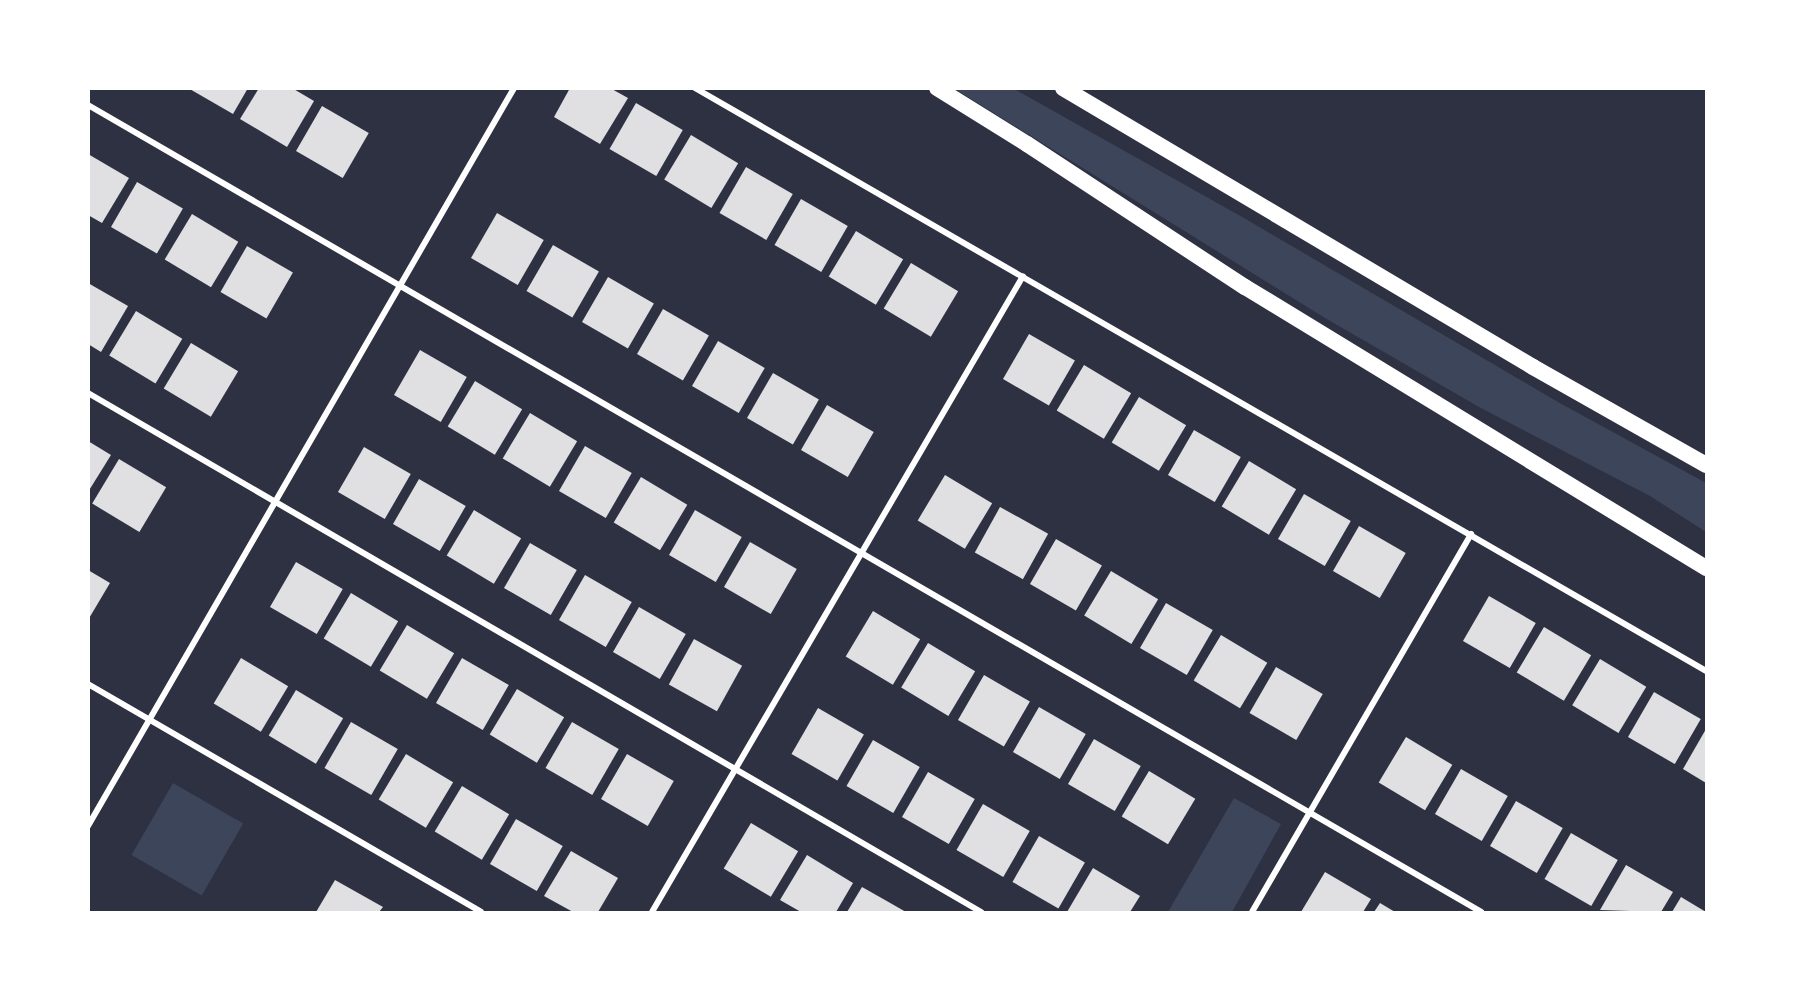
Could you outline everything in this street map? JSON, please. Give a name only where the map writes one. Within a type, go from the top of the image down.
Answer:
[{"type":"highway","points":[[937,88],[1046,156],[1245,287],[1707,568]]},
{"type":"highway","points":[[1063,88],[1533,367],[1707,465]]},
{"type":"street","points":[[88,826],[514,88]]},
{"type":"street","points":[[695,88],[1707,670]]},
{"type":"street","points":[[88,105],[1481,912]]},
{"type":"street","points":[[652,912],[1023,276]]},
{"type":"street","points":[[88,393],[981,912]]},
{"type":"street","points":[[1252,912],[1471,534]]},
{"type":"street","points":[[88,684],[481,912]]},
{"type":"shaded area","points":[[955,89],[1014,89],[1244,218],[1558,402],[1706,483],[1706,532],[1650,496],[1479,407],[1325,318]]},
{"type":"shaded area","points":[[173,783],[243,824],[202,895],[132,855]]},
{"type":"shaded area","points":[[1234,798],[1281,824],[1232,912],[1168,912]]},
{"type":"building","points":[[188,88],[248,88],[233,114]]},
{"type":"building","points":[[259,88],[292,88],[314,101],[287,147],[240,119]]},
{"type":"building","points":[[570,88],[610,88],[628,98],[600,144],[554,117]]},
{"type":"building","points":[[636,103],[683,130],[656,176],[610,149]]},
{"type":"building","points":[[322,106],[369,133],[343,178],[296,151]]},
{"type":"building","points":[[691,135],[738,163],[711,208],[664,180]]},
{"type":"building","points":[[88,154],[129,178],[102,223],[88,215]]},
{"type":"building","points":[[746,167],[793,194],[766,240],[720,213]]},
{"type":"building","points":[[137,182],[183,208],[157,254],[111,227]]},
{"type":"building","points":[[801,199],[848,226],[821,272],[774,245]]},
{"type":"building","points":[[497,213],[544,240],[518,285],[471,258]]},
{"type":"building","points":[[192,214],[238,242],[211,287],[165,259]]},
{"type":"building","points":[[856,231],[903,259],[876,305],[829,276]]},
{"type":"building","points":[[553,245],[599,272],[572,317],[526,291]]},
{"type":"building","points":[[247,246],[293,272],[266,318],[220,292]]},
{"type":"building","points":[[911,263],[958,291],[931,337],[884,308]]},
{"type":"building","points":[[608,277],[654,304],[628,349],[582,322]]},
{"type":"building","points":[[88,283],[128,306],[101,352],[88,344]]},
{"type":"building","points":[[663,309],[709,336],[683,381],[637,354]]},
{"type":"building","points":[[136,311],[182,339],[156,383],[109,356]]},
{"type":"building","points":[[1029,334],[1075,360],[1049,406],[1003,379]]},
{"type":"building","points":[[718,341],[765,368],[739,413],[692,386]]},
{"type":"building","points":[[191,343],[238,371],[211,417],[164,388]]},
{"type":"building","points":[[420,350],[467,377],[441,422],[394,395]]},
{"type":"building","points":[[1084,365],[1131,393],[1104,439],[1057,410]]},
{"type":"building","points":[[773,373],[819,400],[793,445],[747,418]]},
{"type":"building","points":[[475,381],[522,409],[495,455],[448,426]]},
{"type":"building","points":[[1139,397],[1186,425],[1159,471],[1112,442]]},
{"type":"building","points":[[827,405],[874,432],[848,477],[801,450]]},
{"type":"building","points":[[530,413],[577,441],[550,487],[503,458]]},
{"type":"building","points":[[1194,430],[1241,457],[1215,502],[1168,475]]},
{"type":"building","points":[[88,441],[111,455],[88,492]]},
{"type":"building","points":[[585,446],[632,473],[606,518],[559,491]]},
{"type":"building","points":[[364,447],[411,474],[385,519],[338,492]]},
{"type":"building","points":[[119,459],[166,487],[139,532],[92,504]]},
{"type":"building","points":[[1249,461],[1296,489],[1269,535],[1222,506]]},
{"type":"building","points":[[945,475],[992,503],[965,549],[918,520]]},
{"type":"building","points":[[641,477],[687,505],[660,550],[614,522]]},
{"type":"building","points":[[419,479],[466,506],[440,551],[393,524]]},
{"type":"building","points":[[1304,494],[1351,521],[1325,566],[1278,539]]},
{"type":"building","points":[[1000,507],[1048,534],[1023,579],[975,552]]},
{"type":"building","points":[[474,510],[521,538],[494,584],[447,555]]},
{"type":"building","points":[[695,510],[742,537],[716,582],[669,555]]},
{"type":"building","points":[[1359,526],[1406,553],[1380,598],[1333,571]]},
{"type":"building","points":[[1056,539],[1102,566],[1076,611],[1030,584]]},
{"type":"building","points":[[750,542],[797,569],[771,614],[724,587]]},
{"type":"building","points":[[530,543],[577,570],[551,615],[504,588]]},
{"type":"building","points":[[296,562],[343,589],[317,634],[270,607]]},
{"type":"building","points":[[88,570],[110,583],[88,620]]},
{"type":"building","points":[[1111,571],[1158,599],[1131,644],[1084,616]]},
{"type":"building","points":[[585,575],[632,602],[606,647],[559,620]]},
{"type":"building","points":[[351,593],[398,621],[371,667],[324,638]]},
{"type":"building","points":[[1489,596],[1536,623],[1510,668],[1463,641]]},
{"type":"building","points":[[1166,603],[1213,630],[1187,675],[1140,648]]},
{"type":"building","points":[[639,607],[686,634],[660,679],[613,652]]},
{"type":"building","points":[[873,611],[920,639],[893,685],[846,656]]},
{"type":"building","points":[[407,625],[454,653],[427,699],[380,670]]},
{"type":"building","points":[[1544,627],[1591,655],[1564,701],[1517,672]]},
{"type":"building","points":[[1221,635],[1267,663],[1240,708],[1194,680]]},
{"type":"building","points":[[694,639],[742,666],[717,711],[669,684]]},
{"type":"building","points":[[928,643],[975,671],[948,716],[901,688]]},
{"type":"building","points":[[241,658],[288,686],[261,732],[214,703]]},
{"type":"building","points":[[462,658],[509,685],[483,730],[436,703]]},
{"type":"building","points":[[1600,659],[1646,687],[1618,733],[1572,705]]},
{"type":"building","points":[[1276,667],[1323,694],[1296,740],[1250,713]]},
{"type":"building","points":[[984,675],[1030,701],[1004,747],[958,720]]},
{"type":"building","points":[[517,689],[564,717],[537,763],[490,734]]},
{"type":"building","points":[[296,690],[343,718],[316,764],[269,735]]},
{"type":"building","points":[[1654,692],[1701,719],[1675,764],[1628,737]]},
{"type":"building","points":[[1039,707],[1086,734],[1060,779],[1013,752]]},
{"type":"building","points":[[818,708],[864,734],[837,780],[792,754]]},
{"type":"building","points":[[351,722],[398,749],[371,795],[324,768]]},
{"type":"building","points":[[572,722],[619,749],[592,795],[546,768]]},
{"type":"building","points":[[1706,729],[1706,783],[1683,769]]},
{"type":"building","points":[[1406,737],[1452,765],[1425,810],[1379,782]]},
{"type":"building","points":[[1094,739],[1141,766],[1115,811],[1068,784]]},
{"type":"building","points":[[873,740],[920,767],[893,813],[846,786]]},
{"type":"building","points":[[406,754],[453,782],[426,828],[379,799]]},
{"type":"building","points":[[627,754],[674,781],[648,826],[601,799]]},
{"type":"building","points":[[1461,769],[1508,796],[1482,841],[1435,814]]},
{"type":"building","points":[[1149,771],[1195,799],[1168,844],[1122,816]]},
{"type":"building","points":[[928,772],[975,799],[949,844],[902,817]]},
{"type":"building","points":[[462,786],[509,814],[482,860],[435,831]]},
{"type":"building","points":[[1516,801],[1563,828],[1537,873],[1490,846]]},
{"type":"building","points":[[983,804],[1030,831],[1003,877],[956,850]]},
{"type":"building","points":[[516,819],[563,846],[537,891],[490,864]]},
{"type":"building","points":[[751,823],[798,851],[771,897],[724,868]]},
{"type":"building","points":[[1571,833],[1618,860],[1591,906],[1544,879]]},
{"type":"building","points":[[1039,836],[1085,863],[1058,908],[1012,882]]},
{"type":"building","points":[[571,851],[618,878],[598,912],[573,912],[544,896]]},
{"type":"building","points":[[807,855],[853,883],[836,912],[801,912],[780,900]]},
{"type":"building","points":[[1626,865],[1673,892],[1661,912],[1600,910]]},
{"type":"building","points":[[1093,868],[1140,896],[1130,912],[1067,912]]},
{"type":"building","points":[[1325,872],[1371,899],[1363,912],[1301,912]]},
{"type":"building","points":[[335,880],[383,907],[379,912],[316,912]]},
{"type":"building","points":[[862,887],[885,900],[906,912],[847,912]]},
{"type":"building","points":[[1681,897],[1706,912],[1672,912]]},
{"type":"building","points":[[1380,903],[1395,912],[1374,912]]}]
